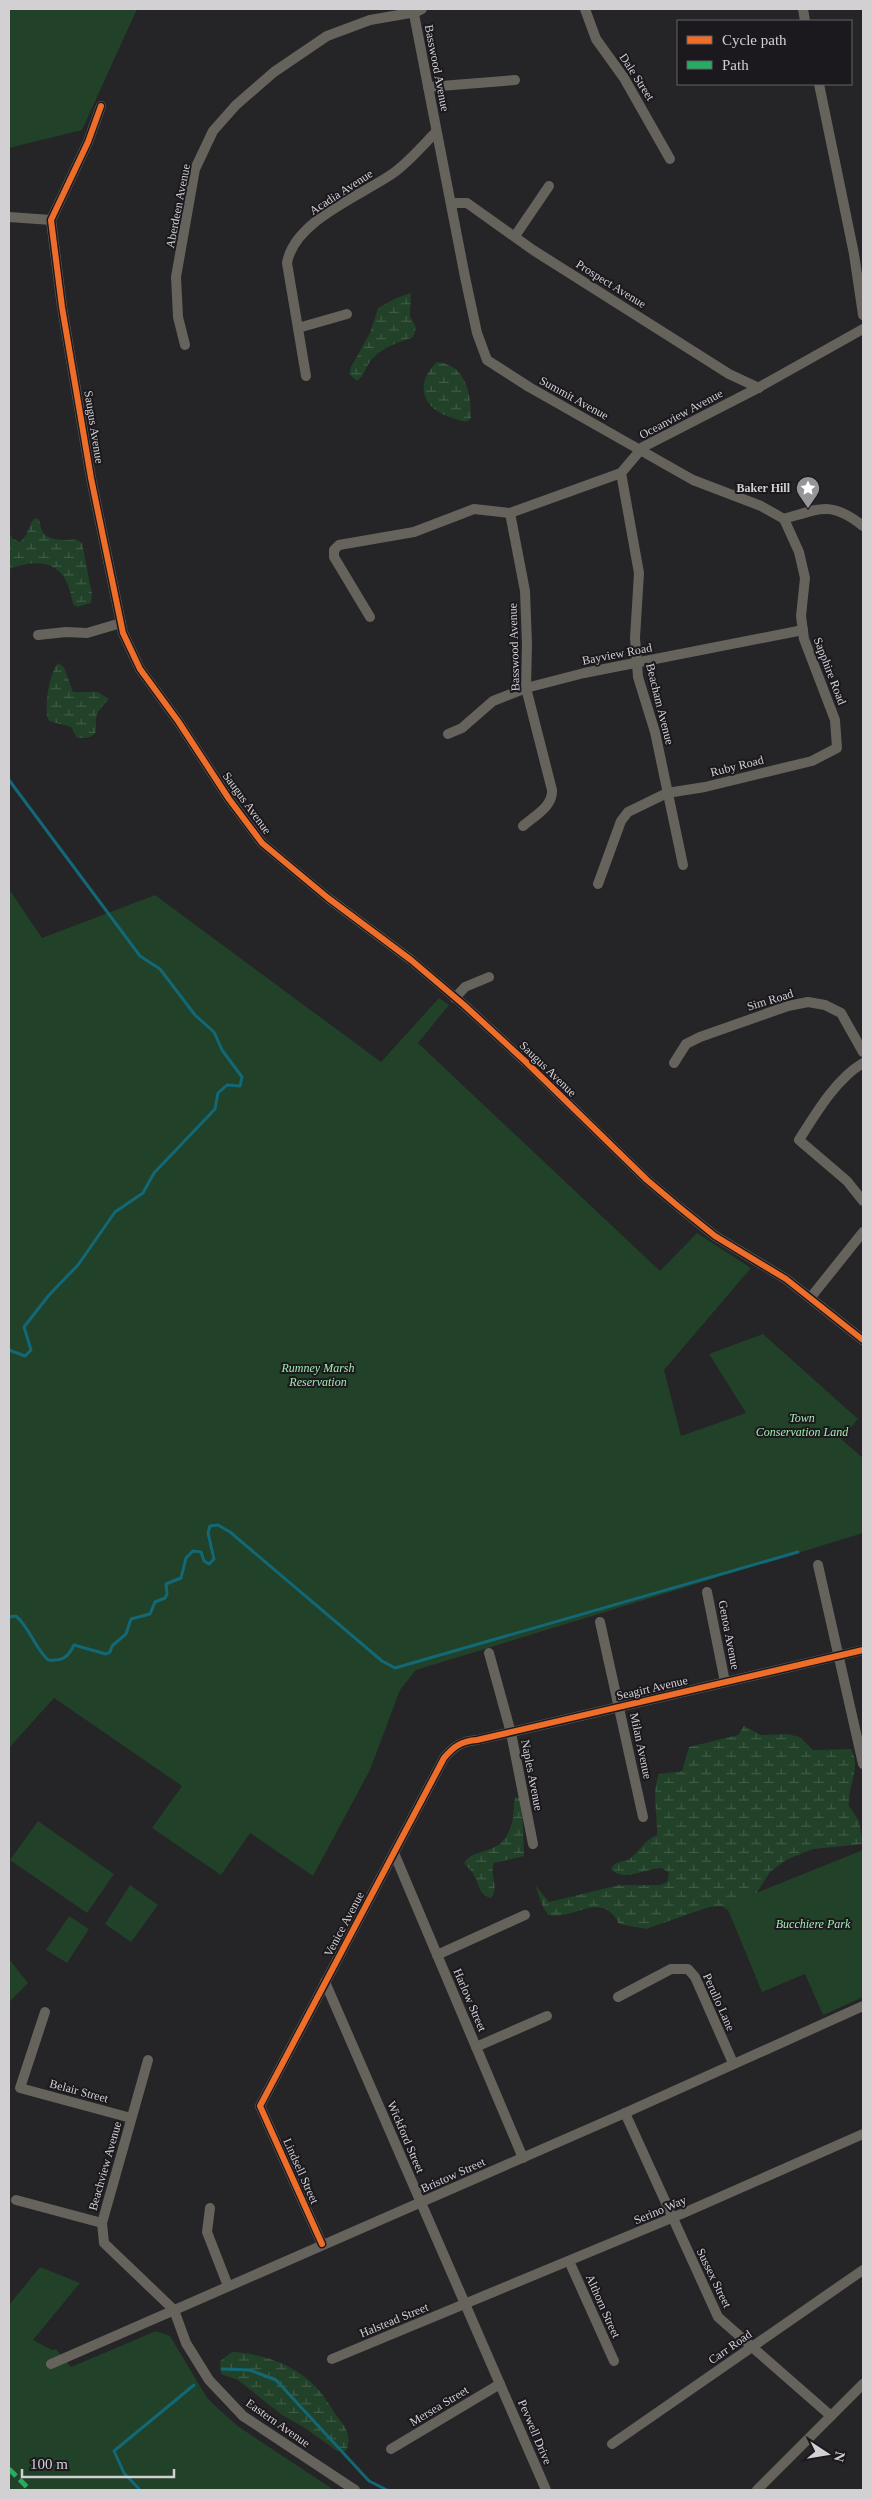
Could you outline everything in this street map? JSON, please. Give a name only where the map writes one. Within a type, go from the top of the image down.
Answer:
[{"type":"street","name":"Dale Street","points":[[585,9],[596,39],[624,78],[670,159]]},
{"type":"street","name":"Basswood Avenue","points":[[416,10],[436,132]]},
{"type":"street","name":"Aberdeen Avenue","points":[[185,345],[178,318],[176,276],[195,169],[212,131],[236,105],[274,72],[327,36],[370,20],[416,10]]},
{"type":"street","points":[[428,87],[515,80]]},
{"type":"street","points":[[819,85],[854,254],[863,315]]},
{"type":"street","points":[[9,217],[51,220],[88,142],[101,106]]},
{"type":"street","name":"Summit Avenue","points":[[436,132],[477,333],[487,360],[529,387],[693,480],[761,506],[784,519]]},
{"type":"street","name":"Acadia Avenue","points":[[306,376],[288,263],[292,246],[318,220],[394,173],[436,132]]},
{"type":"street","points":[[515,236],[549,186]]},
{"type":"street","name":"Prospect Avenue","points":[[452,204],[467,203],[729,374],[760,388]]},
{"type":"street","name":"Saugus Avenue","points":[[51,220],[62,307],[91,478],[123,633],[140,669],[229,799],[262,843],[328,898],[411,960],[455,998],[526,1062],[647,1180],[679,1208],[715,1236],[786,1279],[863,1340]]},
{"type":"street","points":[[298,328],[347,314]]},
{"type":"street","name":"Oceanview Avenue","points":[[621,473],[640,449],[760,388],[863,328]]},
{"type":"street","points":[[370,617],[334,557],[334,550],[339,545],[414,532],[474,509],[510,512],[621,473]]},
{"type":"street","name":"Beacham Avenue","points":[[621,473],[639,573],[635,638],[638,677],[656,732],[667,793],[684,865]]},
{"type":"street","points":[[784,519],[832,508],[848,514],[863,526]]},
{"type":"street","name":"Basswood Avenue","points":[[510,512],[525,591],[528,644],[526,688],[552,798],[548,805],[523,826]]},
{"type":"street","name":"Sapphire Road","points":[[784,519],[799,552],[805,578],[801,616],[804,639],[835,720],[837,748],[812,761]]},
{"type":"street","points":[[38,635],[66,632],[87,633],[121,623]]},
{"type":"street","name":"Bayview Road","points":[[448,734],[462,728],[493,701],[526,688],[637,663],[803,630]]},
{"type":"street","name":"Ruby Road","points":[[598,884],[621,821],[628,812],[667,793],[705,787],[812,761]]},
{"type":"street","points":[[455,998],[465,987],[489,977]]},
{"type":"street","name":"Sim Road","points":[[674,1064],[686,1044],[700,1037],[788,1006],[808,1002],[825,1005],[841,1013],[863,1052]]},
{"type":"street","points":[[863,1063],[852,1070],[818,1111],[800,1140],[847,1181],[863,1201]]},
{"type":"street","points":[[811,1297],[863,1232]]},
{"type":"street","points":[[818,1565],[863,1764]]},
{"type":"street","name":"Genoa Avenue","points":[[707,1592],[725,1682]]},
{"type":"street","name":"Milan Avenue","points":[[600,1622],[643,1817]]},
{"type":"street","name":"Seagirt Avenue","points":[[448,1753],[464,1741],[511,1732],[863,1650]]},
{"type":"street","name":"Naples Avenue","points":[[489,1653],[511,1732],[533,1844]]},
{"type":"street","name":"Venice Avenue","points":[[260,2106],[448,1753]]},
{"type":"street","name":"Harlow Street","points":[[394,1853],[523,2158]]},
{"type":"street","points":[[437,1955],[525,1915]]},
{"type":"street","name":"Perullo Lane","points":[[618,1997],[672,1969],[688,1968],[695,1977],[732,2063]]},
{"type":"street","name":"Wickford Street","points":[[325,1982],[500,2384]]},
{"type":"street","name":"Bristow Street","points":[[51,2364],[322,2244],[421,2203],[863,2006]]},
{"type":"street","name":"Belair Street","points":[[45,2012],[20,2088],[131,2118]]},
{"type":"street","points":[[476,2047],[547,2016]]},
{"type":"street","name":"Beachview Avenue","points":[[148,2060],[102,2223],[103,2238],[108,2248],[174,2310]]},
{"type":"street","name":"Lindsell Street","points":[[260,2106],[322,2244]]},
{"type":"street","name":"Sussex Street","points":[[625,2113],[718,2317],[751,2348],[831,2416]]},
{"type":"street","name":"Serino Way","points":[[465,2304],[672,2219],[863,2134]]},
{"type":"street","points":[[16,2200],[102,2223]]},
{"type":"street","points":[[210,2208],[207,2232],[228,2286]]},
{"type":"street","name":"Althorn Street","points":[[569,2261],[614,2361]]},
{"type":"street","name":"Carr Road","points":[[612,2444],[863,2270]]},
{"type":"street","name":"Halstead Street","points":[[332,2359],[465,2304]]},
{"type":"street","name":"Eastern Avenue","points":[[174,2310],[186,2344],[209,2380],[243,2416],[355,2490]]},
{"type":"street","name":"Mersea Street","points":[[391,2449],[500,2384]]},
{"type":"street","name":"Pevwell Drive","points":[[500,2384],[546,2490]]},
{"type":"street","points":[[757,2490],[863,2384]]},
{"type":"green space","points":[[9,9],[137,9],[82,130],[9,148]]},
{"type":"green space","points":[[411,293],[410,316],[416,328],[413,337],[381,351],[370,361],[357,381],[349,374],[351,367],[370,333],[378,308],[396,298]]},
{"type":"green space","points":[[437,362],[455,368],[461,374],[470,399],[471,418],[468,421],[460,421],[443,414],[428,403],[424,387],[425,379]]},
{"type":"green space","points":[[35,518],[39,519],[43,532],[50,538],[60,540],[75,539],[82,543],[92,594],[91,603],[77,607],[73,604],[66,580],[60,572],[52,567],[33,563],[9,569],[9,533],[13,539],[20,542]]},
{"type":"green space","points":[[58,663],[64,667],[73,692],[98,692],[109,699],[98,712],[96,730],[92,736],[77,738],[71,727],[49,721],[47,716],[48,692],[52,675]]},
{"type":"green space","name":"Rumney Marsh Reservation","points":[[9,889],[42,938],[155,895],[381,1062],[439,998],[449,1005],[418,1043],[660,1271],[697,1233],[751,1268],[664,1370],[681,1436],[746,1413],[709,1354],[763,1334],[858,1419],[841,1439],[863,1458],[863,1533],[416,1670],[400,1690],[370,1770],[313,1876],[250,1833],[221,1875],[152,1828],[182,1786],[54,1698],[9,1748]]},
{"type":"green space","points":[[744,1726],[761,1735],[787,1734],[800,1737],[813,1750],[851,1749],[854,1756],[855,1770],[849,1806],[859,1821],[863,1844],[813,1849],[786,1860],[770,1872],[756,1894],[732,1913],[722,1906],[709,1907],[646,1929],[619,1924],[612,1914],[596,1907],[558,1916],[548,1915],[535,1885],[549,1902],[619,1885],[661,1885],[667,1882],[669,1873],[662,1868],[628,1875],[616,1873],[611,1869],[618,1862],[630,1859],[646,1842],[657,1835],[655,1789],[659,1774],[682,1771],[689,1747],[738,1735]]},
{"type":"green space","points":[[515,1797],[519,1798],[522,1808],[524,1856],[494,1863],[495,1890],[491,1898],[481,1891],[472,1872],[464,1863],[474,1854],[494,1848],[505,1838],[513,1817]]},
{"type":"green space","points":[[38,1821],[114,1874],[87,1913],[10,1860]]},
{"type":"green space","name":"Bucchiere Park","points":[[863,1850],[863,1997],[823,2015],[805,1974],[762,1992],[726,1905]]},
{"type":"green space","points":[[130,1885],[158,1905],[131,1942],[105,1924]]},
{"type":"green space","points":[[69,1916],[89,1929],[67,1963],[46,1950]]},
{"type":"green space","points":[[9,1959],[28,1983],[9,2002]]},
{"type":"green space","points":[[40,2267],[80,2283],[33,2340],[52,2350],[56,2349],[71,2367],[156,2331],[170,2336],[207,2398],[224,2414],[239,2427],[334,2490],[9,2490],[9,2305]]},
{"type":"green space","points":[[232,2352],[265,2357],[287,2366],[307,2378],[321,2392],[345,2427],[349,2440],[346,2451],[337,2451],[305,2428],[282,2415],[238,2380],[221,2374],[220,2361]]},
{"type":"waterway","points":[[9,780],[140,956],[160,969],[195,1015],[214,1032],[222,1050],[242,1077],[240,1086],[227,1085],[218,1093],[215,1109],[154,1173],[143,1193],[115,1212],[78,1265],[49,1295],[24,1327],[31,1350],[25,1356],[9,1350]]},
{"type":"waterway","points":[[9,1617],[16,1616],[21,1621],[48,1660],[64,1658],[74,1645],[106,1654],[126,1634],[131,1619],[150,1614],[155,1602],[165,1598],[167,1594],[166,1584],[181,1578],[186,1558],[193,1551],[201,1552],[204,1561],[209,1564],[214,1559],[208,1533],[210,1526],[218,1525],[230,1532],[382,1661],[395,1668],[798,1552]]},
{"type":"waterway","points":[[222,2369],[250,2370],[276,2380],[369,2481],[387,2490]]},
{"type":"waterway","points":[[140,2490],[124,2473],[114,2451],[194,2385]]},
{"type":"marked path","points":[[9,2469],[30,2490]]},
{"type":"cycle path","points":[[101,106],[88,142],[51,220],[62,307],[91,478],[123,633],[140,669],[178,721],[229,799],[262,843],[328,898],[411,960],[464,1005],[526,1062],[647,1180],[679,1207],[715,1236],[786,1279],[863,1340]]},
{"type":"cycle path","points":[[322,2244],[260,2106],[444,1758],[455,1747],[467,1742],[863,1650]]},
{"type":"place","name":"Baker Hill","points":[[808,509]]},
{"type":"park label","name":"Town Conservation Land","points":[[802,1425]]}]
